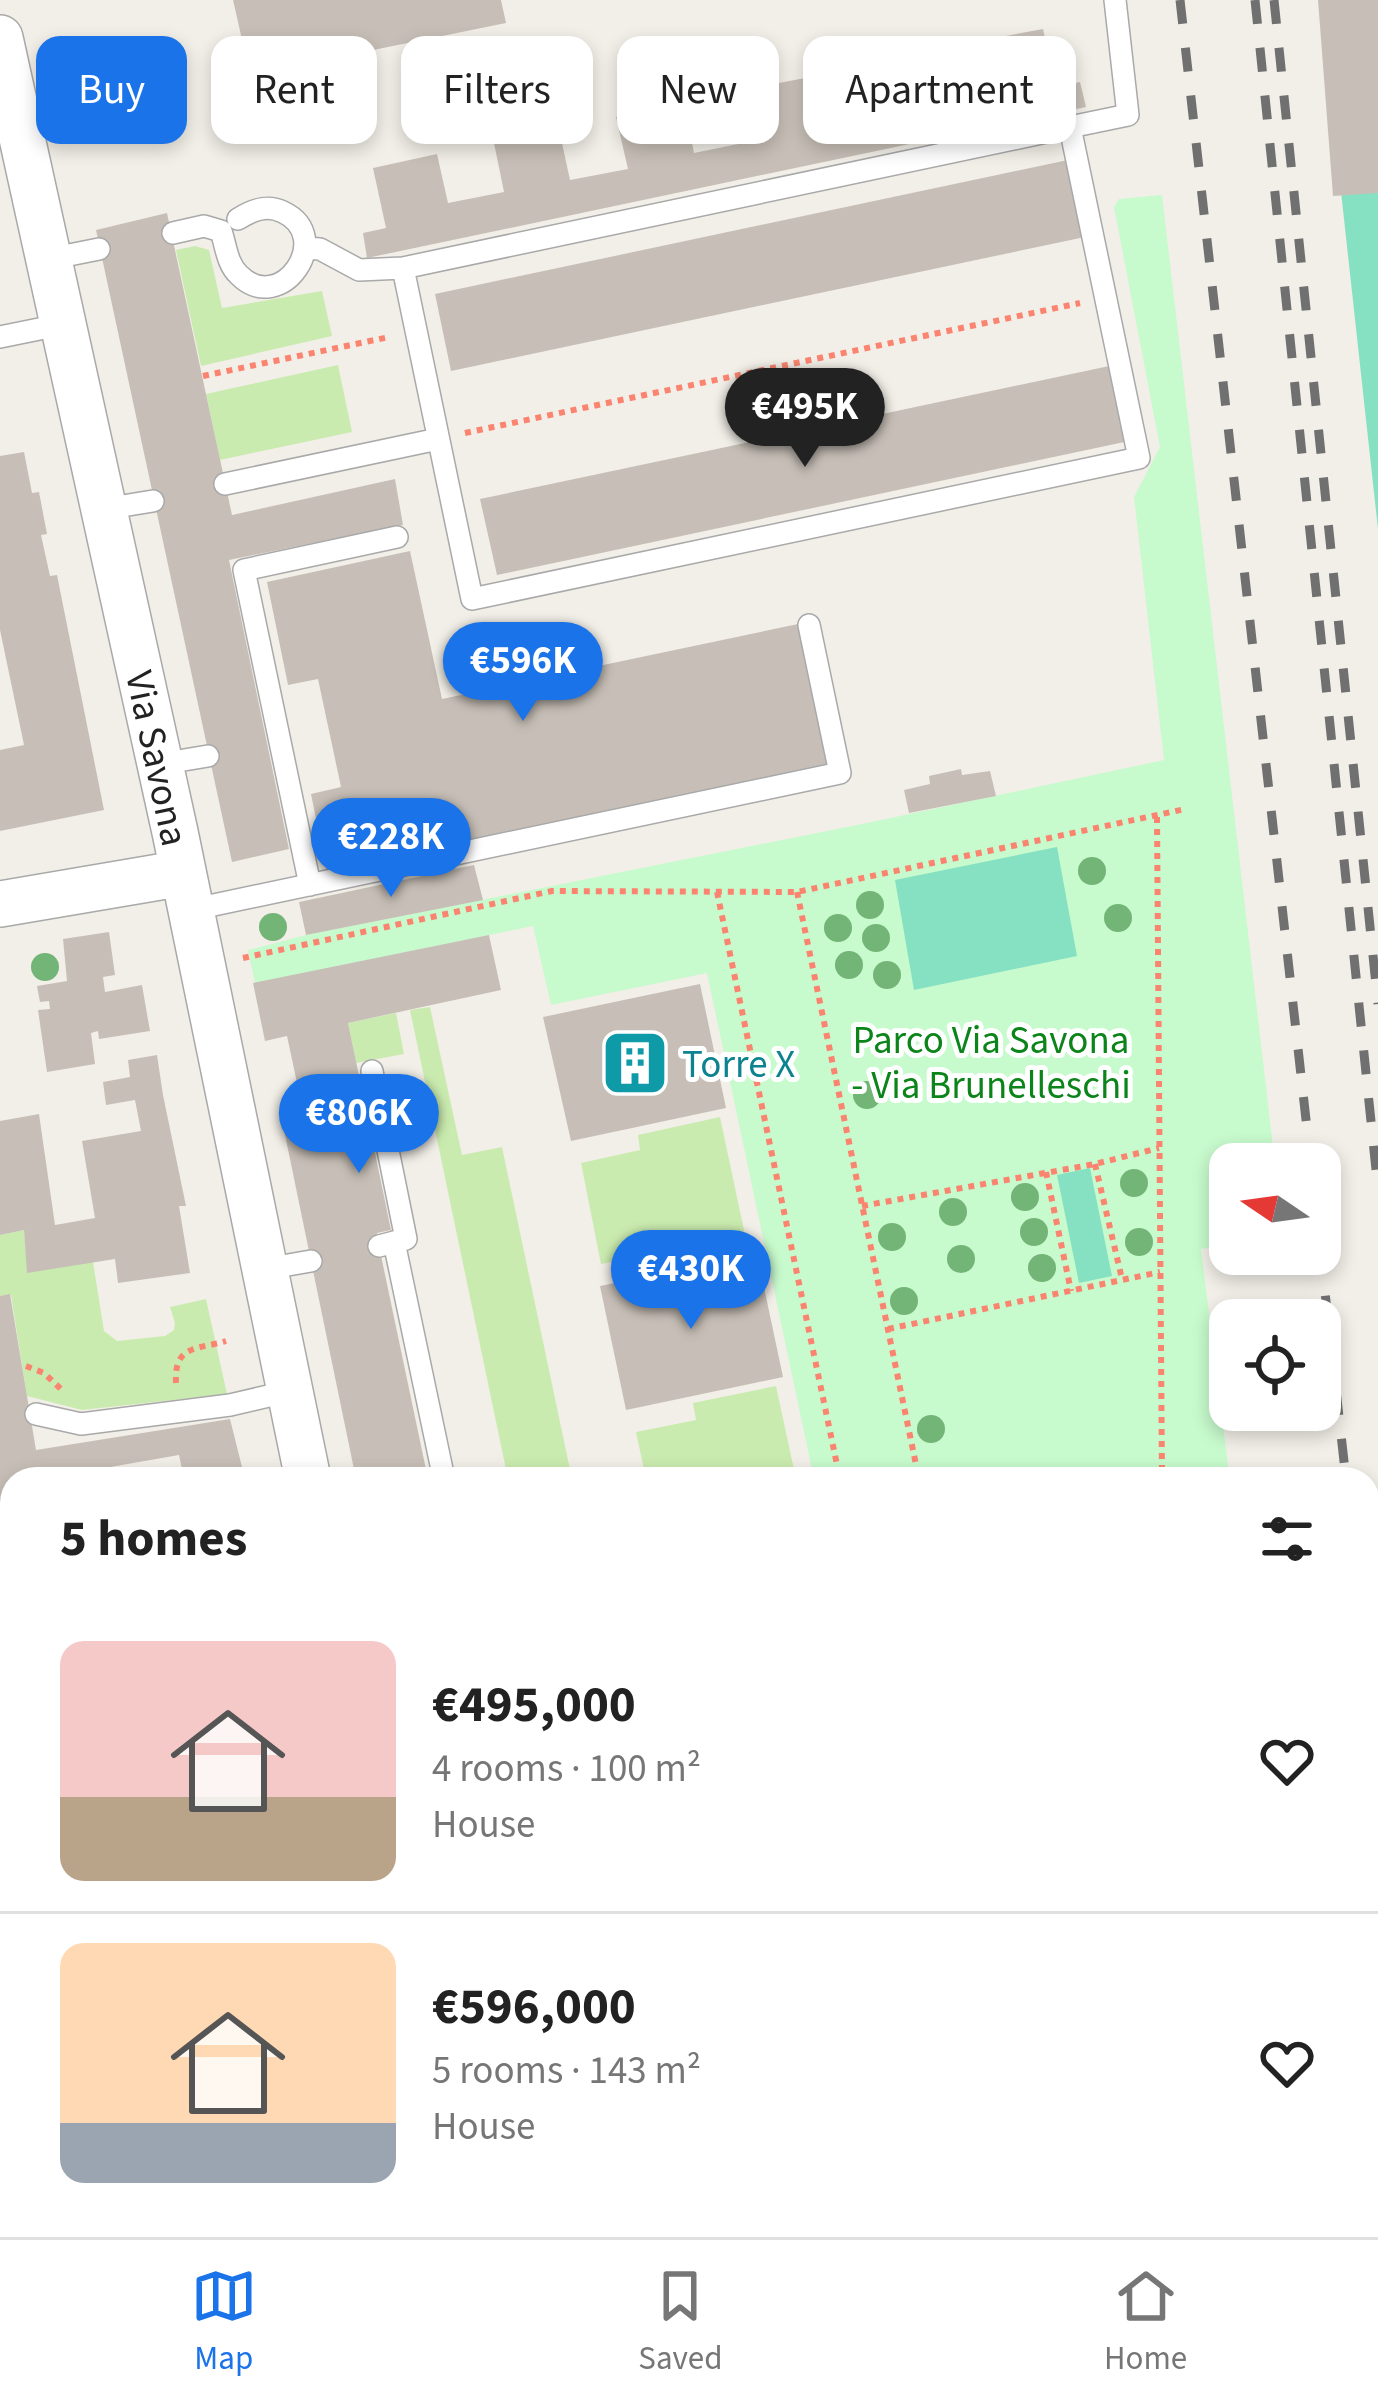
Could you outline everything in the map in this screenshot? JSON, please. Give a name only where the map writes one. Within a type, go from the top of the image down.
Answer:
[{"type":"street","name":"Via Savona","points":[[0,38],[160,764],[306,1467]]},
{"type":"street","points":[[0,904],[187,892]]},
{"type":"lane","points":[[1076,126],[1128,115],[1115,0]]},
{"type":"lane","points":[[305,248],[320,249],[359,270],[403,268],[990,144]]},
{"type":"lane","points":[[403,268],[472,599],[1139,458],[1074,144]]},
{"type":"lane","points":[[173,233],[204,226],[221,231],[229,262],[250,283],[280,284],[293,275],[305,248],[294,219],[266,208],[251,210],[238,219]]},
{"type":"lane","points":[[49,259],[99,249]]},
{"type":"lane","points":[[0,337],[64,324]]},
{"type":"lane","points":[[225,484],[438,439]]},
{"type":"lane","points":[[104,509],[153,501]]},
{"type":"lane","points":[[310,885],[273,741],[244,570],[397,537]]},
{"type":"lane","points":[[187,892],[310,885],[840,773],[809,625]]},
{"type":"lane","points":[[160,764],[208,756]]},
{"type":"lane","points":[[371,1071],[406,1240],[387,1244],[441,1467]]},
{"type":"lane","points":[[265,1269],[311,1261]]},
{"type":"lane","points":[[36,1414],[81,1424],[230,1405],[290,1391]]},
{"type":"path","points":[[438,439],[1106,297]]},
{"type":"path","points":[[203,376],[416,331]]},
{"type":"path","points":[[239,959],[552,891],[797,892],[1185,809]]},
{"type":"path","points":[[1157,817],[1162,1467]]},
{"type":"path","points":[[718,892],[838,1467]]},
{"type":"path","points":[[797,892],[917,1467]]},
{"type":"path","points":[[862,1206],[1159,1148]]},
{"type":"path","points":[[1095,1164],[1122,1279]]},
{"type":"path","points":[[1046,1171],[1071,1292]]},
{"type":"path","points":[[888,1329],[1160,1272]]},
{"type":"path","points":[[170,1397],[182,1354],[226,1341]]},
{"type":"path","points":[[26,1366],[75,1394]]},
{"type":"green space","points":[[1320,0],[1378,0],[1378,529]]},
{"type":"green space","name":"Parco Via Savona - Via Brunelleschi","points":[[1162,195],[1273,1143],[1209,1143],[1209,1248],[1201,1249],[1209,1313],[1209,1431],[1224,1431],[1228,1467],[811,1467],[707,973],[551,1005],[533,926],[255,983],[248,950],[1164,760],[1134,497],[1160,447],[1114,207],[1119,199]]},
{"type":"green space","points":[[195,246],[209,250],[222,308],[322,291],[332,336],[201,366],[176,250]]},
{"type":"green space","points":[[338,365],[352,432],[220,460],[206,394]]},
{"type":"green space","points":[[1057,847],[1077,956],[914,990],[895,880]]},
{"type":"green space","points":[[430,1007],[462,1155],[502,1147],[569,1467],[505,1467],[410,1010]]},
{"type":"green space","points":[[396,1013],[404,1054],[356,1063],[348,1023]]},
{"type":"green space","points":[[720,1117],[749,1254],[665,1268],[662,1252],[601,1264],[581,1163],[640,1150],[638,1135]]},
{"type":"green space","points":[[1090,1168],[1112,1276],[1079,1283],[1057,1175]]},
{"type":"green space","points":[[24,1230],[28,1272],[93,1262],[104,1331],[117,1341],[165,1336],[174,1330],[170,1307],[206,1299],[227,1394],[82,1410],[27,1396],[11,1295],[0,1296],[0,1235]]},
{"type":"green space","points":[[776,1386],[793,1467],[643,1467],[636,1432],[696,1420],[693,1403]]},
{"type":"building","points":[[233,0],[501,0],[506,23],[442,36],[401,36],[401,44],[377,49],[377,36],[241,36]]},
{"type":"building","points":[[1318,0],[1378,0],[1378,193],[1333,196]]},
{"type":"building","points":[[1043,29],[1045,36],[1006,36]]},
{"type":"building","points":[[803,78],[803,144],[910,144],[367,258],[363,233],[386,228],[373,168],[437,154],[448,203],[504,192],[494,144],[562,144],[570,180],[628,169],[622,144],[692,144],[694,153],[738,144],[779,144],[779,83]]},
{"type":"building","points":[[1080,82],[1086,107],[1076,109],[1076,83]]},
{"type":"building","points":[[1068,160],[1085,237],[451,371],[435,294]]},
{"type":"building","points":[[167,213],[232,515],[395,479],[403,525],[229,560],[289,849],[232,862],[96,230]]},
{"type":"building","points":[[1114,365],[1129,441],[497,575],[480,499]]},
{"type":"building","points":[[24,452],[32,493],[39,492],[47,534],[41,535],[50,576],[57,575],[104,810],[0,831],[0,750],[24,745],[0,630],[0,456]]},
{"type":"building","points":[[410,551],[442,699],[798,624],[828,771],[327,874],[311,794],[341,787],[318,679],[288,685],[267,582]]},
{"type":"building","points":[[961,769],[962,775],[990,771],[996,796],[909,813],[904,790],[930,784],[929,776]]},
{"type":"building","points":[[474,865],[483,900],[306,935],[299,902]]},
{"type":"building","points":[[109,932],[115,975],[103,977],[105,992],[142,985],[150,1031],[99,1039],[98,1031],[91,1033],[95,1064],[47,1072],[38,1010],[50,1009],[49,1001],[40,1002],[37,986],[67,981],[63,939]]},
{"type":"building","points":[[489,935],[501,990],[348,1023],[391,1230],[377,1233],[379,1246],[425,1467],[354,1467],[284,1130],[306,1125],[287,1036],[265,1041],[253,983]]},
{"type":"building","name":"Torre X","points":[[700,984],[726,1108],[571,1141],[543,1017]]},
{"type":"building","points":[[157,1055],[186,1206],[179,1206],[190,1273],[118,1283],[115,1259],[27,1273],[24,1230],[0,1235],[0,1121],[39,1114],[55,1225],[95,1218],[82,1141],[141,1131],[135,1100],[106,1105],[103,1082],[130,1077],[128,1060]]},
{"type":"building","points":[[757,1254],[783,1377],[626,1410],[600,1286]]},
{"type":"building","points":[[10,1294],[36,1450],[230,1419],[242,1467],[182,1467],[179,1455],[110,1467],[0,1467],[0,1296]]},
{"type":"railway","points":[[1180,0],[1309,1143]]},
{"type":"railway","points":[[1255,0],[1378,1189]]},
{"type":"railway","points":[[1274,0],[1378,1004]]},
{"type":"railway","points":[[1323,1275],[1345,1467]]},
{"type":"place","name":"Torre X","points":[[635,1063]]}]
